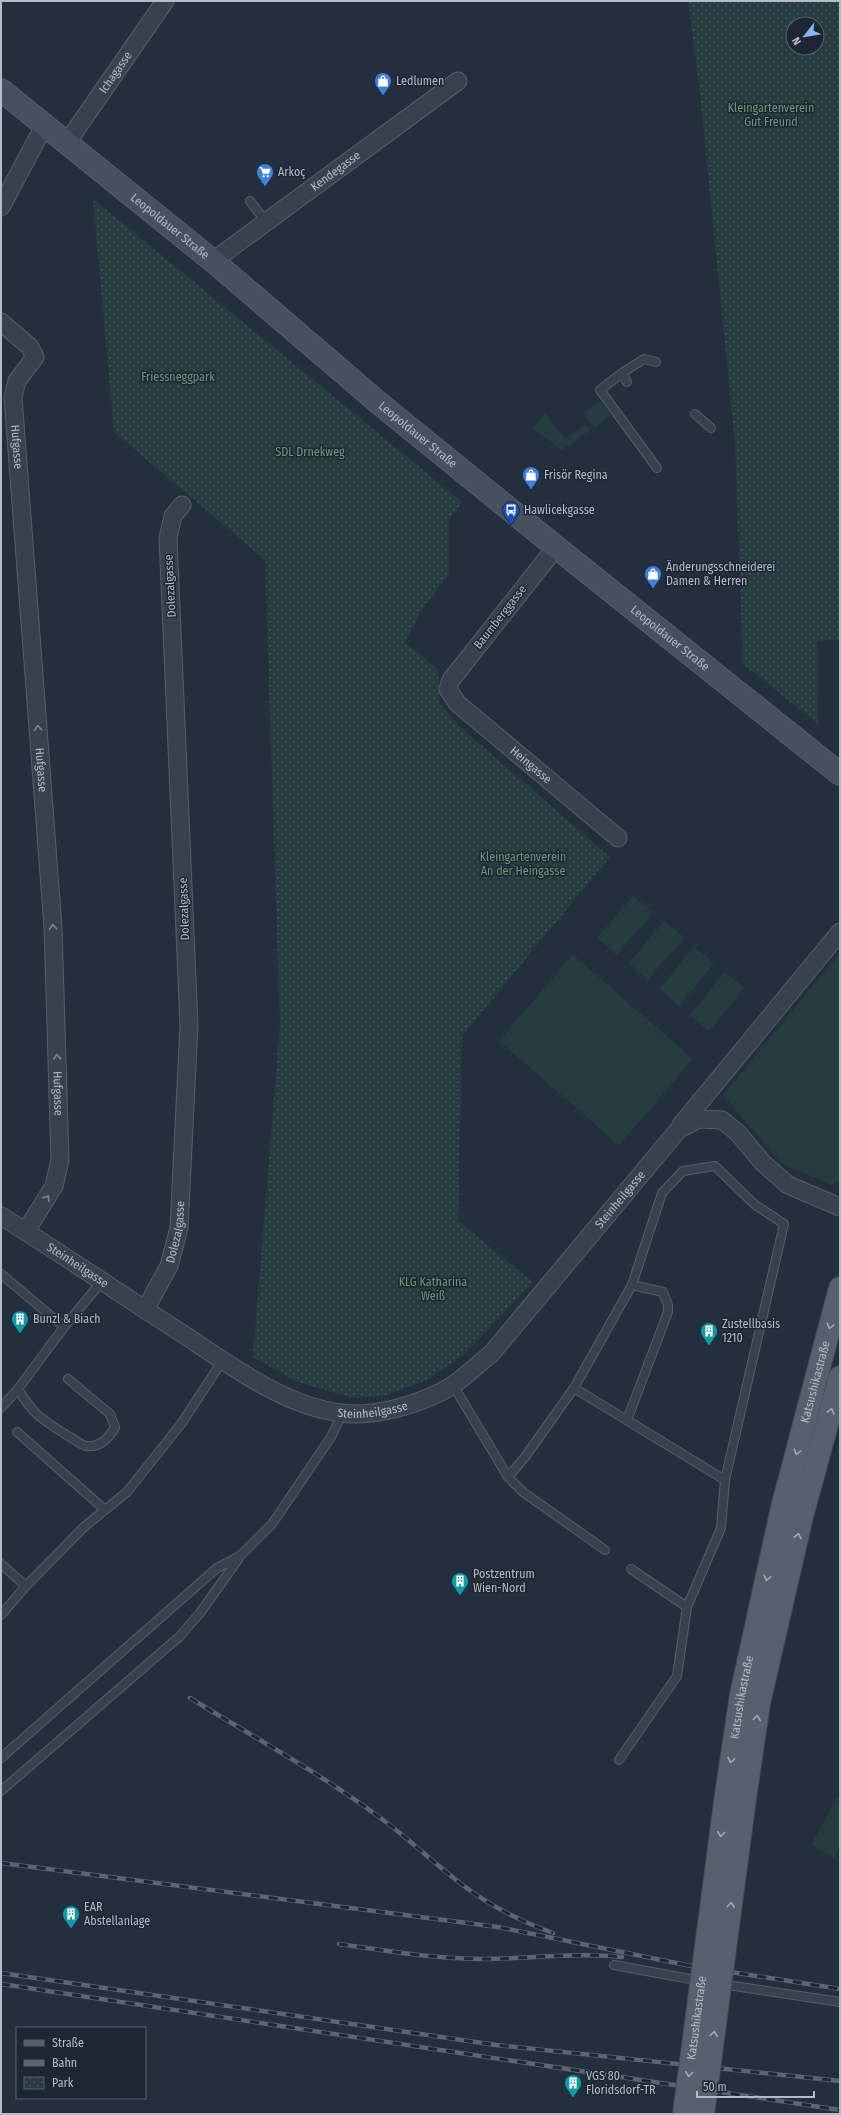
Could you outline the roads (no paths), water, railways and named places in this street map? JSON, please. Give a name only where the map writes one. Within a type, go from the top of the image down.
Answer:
[{"type":"main road","name":"Leopoldauer Straße","points":[[1,90],[66,144],[213,261],[360,388],[840,774]]},
{"type":"main road","name":"Katsushikastraße","points":[[704,2114],[735,1796],[741,1695],[782,1508],[840,1288]]},
{"type":"main road","name":"Katsushikastraße","points":[[684,2114],[735,1796],[759,1703],[802,1516],[840,1377]]},
{"type":"street","name":"Ichagasse","points":[[66,144],[137,52],[165,1]]},
{"type":"street","name":"Kendegasse","points":[[213,261],[458,81]]},
{"type":"street","points":[[4,201],[44,126]]},
{"type":"street","name":"Hufgasse","points":[[1,322],[30,347],[35,357],[17,381],[13,397],[53,927],[60,1160],[54,1186],[26,1231]]},
{"type":"street","name":"Dolezalgasse","points":[[145,1310],[170,1266],[179,1228],[188,1041],[180,795],[168,538],[173,516],[182,505]]},
{"type":"street","name":"Baumberggasse","points":[[448,689],[450,680],[556,547]]},
{"type":"street","name":"Heingasse","points":[[448,689],[457,703],[618,838]]},
{"type":"street","name":"Steinheilgasse","points":[[1,1216],[223,1360],[284,1396],[311,1407],[342,1414],[367,1413],[396,1408],[422,1400],[453,1384],[491,1354],[679,1129],[840,932]]},
{"type":"street","name":"Steinheilgasse","points":[[679,1129],[699,1119],[722,1120],[738,1133],[762,1162],[788,1184],[840,1207]]},
{"type":"lane","points":[[250,201],[266,222]]},
{"type":"lane","points":[[656,362],[644,359],[622,373],[600,390],[657,468]]},
{"type":"lane","points":[[622,373],[628,382]]},
{"type":"lane","points":[[695,414],[711,428]]},
{"type":"lane","points":[[508,1477],[525,1457],[574,1388],[632,1285],[662,1193],[683,1171],[715,1166],[754,1204],[784,1224],[724,1480],[721,1528],[687,1607],[677,1676],[618,1760]]},
{"type":"lane","points":[[1,1274],[64,1327]]},
{"type":"lane","points":[[1,1408],[18,1389],[64,1327],[102,1281]]},
{"type":"lane","points":[[627,1420],[668,1312],[668,1305],[663,1292],[632,1285]]},
{"type":"lane","points":[[1,1615],[26,1586],[104,1509],[127,1492],[181,1424],[223,1360]]},
{"type":"lane","points":[[18,1389],[28,1406],[38,1416],[85,1446],[95,1445],[106,1440],[114,1427],[110,1414],[68,1379]]},
{"type":"lane","points":[[453,1384],[508,1477],[523,1492],[605,1550]]},
{"type":"lane","points":[[574,1388],[724,1480]]},
{"type":"lane","points":[[1,1791],[179,1637],[200,1613],[240,1556],[272,1524],[331,1438],[342,1414]]},
{"type":"lane","points":[[17,1432],[104,1509]]},
{"type":"lane","points":[[1,1758],[217,1568],[240,1556]]},
{"type":"lane","points":[[1,1564],[26,1586]]},
{"type":"lane","points":[[631,1569],[687,1607]]},
{"type":"lane","points":[[614,1965],[744,1989],[840,2002]]},
{"type":"railway","points":[[190,1698],[307,1768],[353,1798],[386,1822],[449,1875],[471,1891],[516,1918],[553,1933]]},
{"type":"railway","points":[[1,1863],[498,1927],[691,1966]]},
{"type":"railway","points":[[339,1944],[412,1954],[467,1959],[588,1955],[622,1957]]},
{"type":"railway","points":[[686,1965],[840,1989]]},
{"type":"railway","points":[[1,1973],[496,2045],[840,2081]]},
{"type":"railway","points":[[1,1984],[840,2110]]},
{"type":"place","name":"Ledlumen","points":[[383,96]]},
{"type":"place","name":"Arkoç","points":[[265,187]]},
{"type":"place","name":"Frisör Regina","points":[[531,490]]},
{"type":"place","name":"Hawlicekgasse","points":[[511,525]]},
{"type":"place","name":"Änderungsschneiderei Damen & Herren","points":[[653,589]]},
{"type":"place","name":"Bunzl & Biach","points":[[20,1334]]},
{"type":"place","name":"Zustellbasis 1210","points":[[709,1346]]},
{"type":"place","name":"Postzentrum Wien-Nord","points":[[460,1596]]},
{"type":"place","name":"EAR Abstellanlage","points":[[71,1929]]},
{"type":"place","name":"VGS 80 Floridsdorf-TR","points":[[573,2098]]},
{"type":"park label","name":"Kleingartenverein Gut Freund","points":[[771,115]]},
{"type":"park label","name":"Friessneggpark","points":[[178,377]]},
{"type":"park label","name":"SDL Drnekweg","points":[[310,452]]},
{"type":"park label","name":"Kleingartenverein An der Heingasse","points":[[523,864]]},
{"type":"park label","name":"KLG Katharina Weiß","points":[[433,1289]]}]
